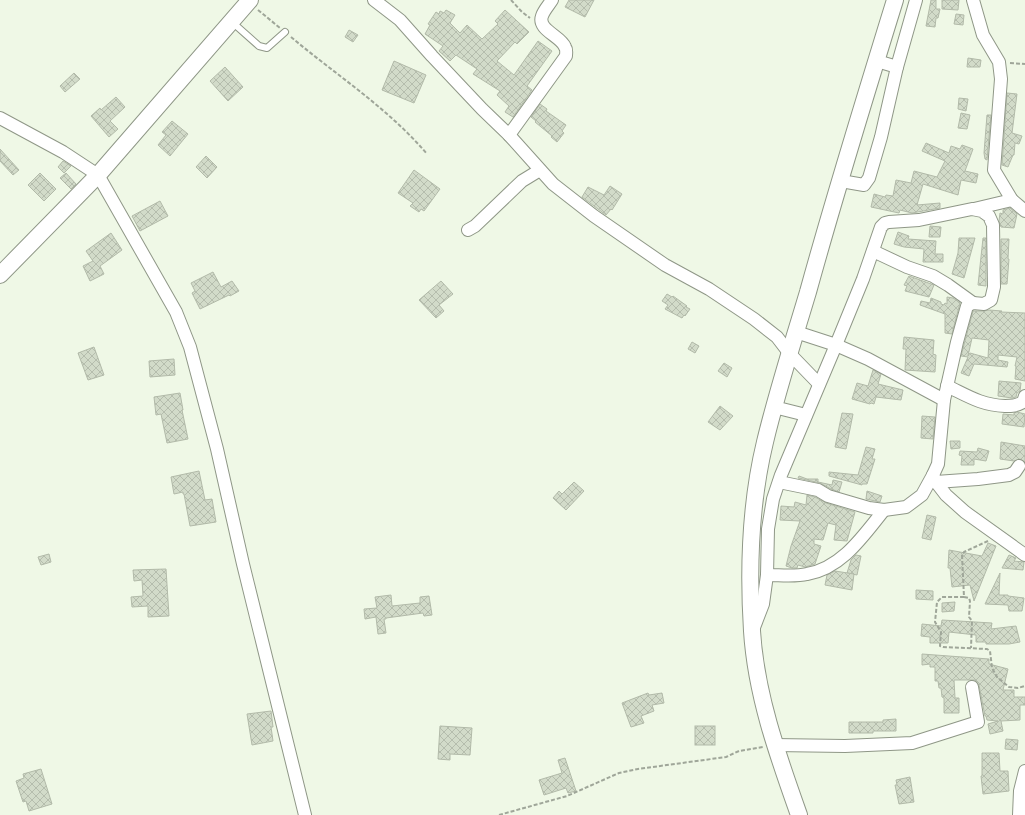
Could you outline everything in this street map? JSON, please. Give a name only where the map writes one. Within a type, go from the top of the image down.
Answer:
[{"type":"main road","points":[[799,815],[774,745],[756,666],[752,633],[750,572],[753,516],[764,443],[877,61],[891,2]]},
{"type":"main road","points":[[0,275],[98,175],[242,7]]},
{"type":"street","points":[[374,0],[400,20],[482,109],[509,135],[553,184],[588,212],[659,261],[709,289],[750,315],[777,337],[790,354],[819,384]]},
{"type":"street","points":[[509,135],[566,56],[566,48],[562,41],[546,30],[541,21],[542,16],[552,0]]},
{"type":"street","points":[[841,181],[864,185],[869,178],[881,137],[897,67],[916,0]]},
{"type":"street","points":[[973,0],[983,35],[999,62],[1001,79],[994,170],[1012,200],[1025,211]]},
{"type":"street","points":[[877,61],[897,67]]},
{"type":"street","points":[[0,118],[63,152],[98,175],[176,312],[190,348],[217,449],[243,564],[305,815]]},
{"type":"street","points":[[468,230],[475,226],[522,180],[540,170]]},
{"type":"street","points":[[752,633],[763,604],[767,575],[768,529],[773,499],[806,415],[836,345],[881,228],[885,223],[889,222],[919,220],[972,210],[1012,200]]},
{"type":"street","points":[[779,482],[818,490],[828,496],[869,508],[884,510],[906,507],[922,495],[935,479],[942,434],[944,400],[967,306],[973,303],[984,304],[991,300],[994,287],[993,225],[989,216],[982,211],[972,210]]},
{"type":"street","points":[[873,251],[907,267],[933,276],[948,284],[973,303]]},
{"type":"street","points":[[796,332],[836,345],[868,359],[944,400]]},
{"type":"street","points":[[947,386],[980,402],[992,405],[1016,406],[1023,402],[1025,396]]},
{"type":"street","points":[[774,407],[806,415]]},
{"type":"street","points":[[935,479],[978,479],[1009,475],[1015,472],[1019,466]]},
{"type":"street","points":[[935,479],[946,495],[965,512],[1025,556]]},
{"type":"street","points":[[767,575],[806,574],[824,569],[841,559],[884,510]]},
{"type":"street","points":[[774,745],[845,746],[912,743],[978,722],[972,687]]},
{"type":"street","points":[[1019,815],[1020,791],[1025,771]]},
{"type":"lane","points":[[242,7],[259,46],[267,48],[285,32]]},
{"type":"path","points":[[511,0],[522,12],[533,20],[541,21]]},
{"type":"path","points":[[242,7],[285,32],[376,104],[394,122],[407,132],[427,154]]},
{"type":"path","points":[[999,62],[1025,64]]},
{"type":"path","points":[[964,597],[962,555],[964,552],[999,537]]},
{"type":"path","points":[[971,648],[972,621],[969,616],[969,598],[942,597],[937,602],[935,622],[941,632],[940,646],[942,647],[987,649],[990,651],[992,668],[997,677],[1009,687],[1018,688],[1025,686]]},
{"type":"path","points":[[499,815],[567,796],[618,773],[726,757],[739,751],[774,745]]},
{"type":"building","points":[[569,0],[594,0],[585,17],[565,7]]},
{"type":"building","points":[[931,0],[936,0],[936,9],[940,9],[938,18],[936,18],[935,27],[926,26]]},
{"type":"building","points":[[942,0],[959,0],[958,10],[942,9]]},
{"type":"building","points":[[446,10],[455,15],[450,23],[460,33],[467,25],[482,39],[498,24],[495,21],[505,10],[529,32],[517,44],[515,42],[497,61],[514,75],[538,41],[552,51],[527,86],[532,90],[513,117],[505,112],[509,106],[497,95],[500,91],[473,74],[477,69],[456,55],[450,61],[439,51],[443,46],[425,34],[430,25],[428,24],[436,12],[439,14],[440,11],[444,13]]},
{"type":"building","points":[[956,14],[964,15],[963,25],[954,24]]},
{"type":"building","points":[[349,30],[358,35],[353,42],[345,37]]},
{"type":"building","points":[[968,58],[981,60],[980,67],[967,67]]},
{"type":"building","points":[[394,61],[426,75],[414,103],[382,90]]},
{"type":"building","points":[[225,67],[243,87],[228,101],[210,81]]},
{"type":"building","points":[[74,73],[80,79],[65,92],[60,86]]},
{"type":"building","points":[[1007,93],[1017,94],[1012,133],[1022,136],[1019,144],[1015,143],[1014,155],[1008,167],[1002,165]]},
{"type":"building","points":[[116,97],[125,107],[110,121],[118,129],[109,137],[91,116],[100,108],[101,110]]},
{"type":"building","points":[[959,98],[968,99],[966,111],[958,109]]},
{"type":"building","points":[[540,104],[547,109],[546,111],[566,125],[562,131],[564,133],[557,142],[531,117]]},
{"type":"building","points":[[961,113],[970,115],[967,129],[958,128]]},
{"type":"building","points":[[987,115],[991,115],[987,160],[985,159],[984,153]]},
{"type":"building","points":[[172,121],[188,134],[170,156],[158,145],[166,135],[162,132]]},
{"type":"building","points":[[926,143],[949,153],[951,146],[960,149],[962,145],[973,149],[965,171],[978,174],[976,183],[961,180],[958,195],[923,184],[917,205],[940,203],[940,208],[912,213],[900,210],[899,213],[871,207],[874,194],[885,197],[886,195],[893,196],[896,180],[911,183],[914,171],[937,177],[945,161],[922,151]]},
{"type":"building","points":[[0,149],[19,170],[13,175],[0,161]]},
{"type":"building","points":[[206,156],[217,167],[207,178],[196,167]]},
{"type":"building","points":[[63,161],[71,166],[64,173],[58,167]]},
{"type":"building","points":[[414,170],[440,189],[424,211],[421,209],[419,212],[410,206],[413,203],[398,193]]},
{"type":"building","points":[[40,173],[56,189],[44,201],[28,185]]},
{"type":"building","points":[[66,173],[76,184],[71,189],[60,178]]},
{"type":"building","points":[[610,186],[622,194],[612,210],[611,209],[606,215],[582,197],[588,187],[604,195]]},
{"type":"building","points":[[160,201],[168,216],[140,231],[132,216]]},
{"type":"building","points":[[1010,208],[1017,214],[1014,228],[1001,227],[999,221],[1000,213],[1003,214],[1003,210]]},
{"type":"building","points":[[930,226],[941,227],[940,237],[929,237]]},
{"type":"building","points":[[898,232],[909,236],[908,239],[936,241],[935,254],[943,254],[943,262],[923,262],[924,249],[904,247],[894,244]]},
{"type":"building","points":[[111,233],[122,250],[100,266],[104,274],[90,281],[83,266],[93,261],[86,251]]},
{"type":"building","points":[[959,238],[975,238],[964,278],[952,274],[958,253]]},
{"type":"building","points":[[983,238],[986,238],[986,286],[978,285]]},
{"type":"building","points":[[1001,239],[1009,239],[1007,284],[1001,284]]},
{"type":"building","points":[[213,272],[221,287],[232,281],[239,291],[200,309],[192,293],[195,291],[191,283]]},
{"type":"building","points":[[909,276],[934,285],[929,297],[905,291],[907,286],[904,285]]},
{"type":"building","points":[[441,281],[453,294],[439,305],[444,311],[436,318],[419,300]]},
{"type":"building","points":[[667,294],[672,297],[673,296],[690,309],[685,316],[684,315],[682,318],[665,309],[668,305],[662,301]]},
{"type":"building","points":[[947,297],[953,298],[960,303],[952,334],[945,333],[945,314],[920,305],[921,301],[930,303],[931,298],[941,302],[941,304],[944,305],[945,303],[947,304]]},
{"type":"building","points":[[989,310],[1025,313],[1025,381],[1015,379],[1017,357],[998,355],[998,360],[1008,362],[1007,367],[974,364],[969,376],[961,373],[968,357],[961,356],[973,311]],"holes":[[[972,338],[989,340],[988,358],[970,353],[968,356]]]},
{"type":"building","points":[[904,337],[934,340],[933,354],[936,355],[935,372],[905,370],[906,349],[903,349]]},
{"type":"building","points":[[692,342],[699,346],[695,353],[688,349]]},
{"type":"building","points":[[94,347],[104,375],[88,380],[78,353]]},
{"type":"building","points":[[174,359],[175,375],[150,377],[149,361]]},
{"type":"building","points":[[724,363],[732,368],[727,377],[718,371]]},
{"type":"building","points":[[873,370],[881,374],[878,384],[903,390],[901,400],[876,397],[874,404],[870,404],[852,399],[857,383],[868,386]]},
{"type":"building","points":[[999,381],[1021,383],[1020,391],[1017,393],[1016,397],[1012,398],[998,396]]},
{"type":"building","points":[[180,393],[188,439],[167,443],[161,414],[156,415],[154,397]]},
{"type":"building","points":[[720,406],[733,416],[720,430],[708,422]]},
{"type":"building","points":[[1017,412],[1025,414],[1024,427],[1002,424],[1003,414],[1014,415],[1014,413]]},
{"type":"building","points":[[842,413],[853,414],[846,449],[835,447]]},
{"type":"building","points":[[922,416],[935,417],[933,439],[921,438]]},
{"type":"building","points":[[950,441],[960,441],[960,448],[951,449]]},
{"type":"building","points":[[1001,442],[1025,446],[1025,462],[1020,459],[1014,461],[1000,459]]},
{"type":"building","points":[[866,447],[875,449],[872,459],[875,459],[867,484],[862,485],[829,476],[829,472],[858,475]]},
{"type":"building","points":[[978,448],[989,451],[986,461],[974,459],[974,465],[961,465],[962,456],[959,455],[960,451],[977,452]]},
{"type":"building","points":[[199,471],[205,500],[212,499],[216,522],[190,526],[184,494],[183,492],[174,494],[171,477]]},
{"type":"building","points":[[799,476],[807,479],[818,479],[818,482],[832,485],[833,480],[842,482],[839,492],[820,483],[798,478]]},
{"type":"building","points":[[574,482],[584,491],[566,510],[553,498],[559,491],[562,494]]},
{"type":"building","points":[[867,491],[882,496],[880,502],[866,499]]},
{"type":"building","points":[[807,495],[855,512],[847,541],[834,540],[836,525],[828,523],[823,540],[814,539],[814,544],[821,546],[815,564],[805,567],[798,565],[797,568],[792,568],[786,566],[800,521],[780,520],[781,506],[794,507],[795,502],[806,505]]},
{"type":"building","points":[[927,515],[936,517],[931,540],[922,538]]},
{"type":"building","points":[[988,543],[996,546],[974,601],[970,585],[952,587],[950,568],[948,568],[949,550],[982,556]]},
{"type":"building","points":[[49,554],[51,562],[41,565],[38,557]]},
{"type":"building","points":[[856,555],[861,556],[857,575],[847,573],[851,560]]},
{"type":"building","points":[[1009,555],[1016,558],[1014,561],[1024,562],[1023,570],[1002,568]]},
{"type":"building","points":[[166,569],[169,616],[148,617],[148,606],[132,607],[131,597],[143,596],[142,580],[134,581],[133,570]]},
{"type":"building","points":[[835,571],[854,574],[852,590],[825,585],[827,575]]},
{"type":"building","points":[[1000,573],[999,595],[1024,598],[1022,611],[1009,611],[1008,605],[985,604]]},
{"type":"building","points":[[916,590],[933,591],[933,600],[916,599]]},
{"type":"building","points":[[391,595],[392,606],[420,603],[420,597],[429,596],[432,615],[424,616],[423,613],[386,618],[384,619],[386,633],[378,634],[376,617],[365,619],[364,609],[377,608],[375,597]]},
{"type":"building","points":[[955,602],[954,611],[942,612],[942,603]]},
{"type":"building","points":[[942,620],[992,623],[991,629],[1016,626],[1020,642],[1009,644],[986,644],[986,642],[976,642],[976,635],[949,632],[948,643],[930,643],[930,637],[921,636],[922,624],[941,626]]},
{"type":"building","points":[[922,654],[989,659],[989,664],[1008,669],[1003,690],[1014,690],[1014,697],[1025,697],[1025,705],[1020,705],[1020,720],[1001,721],[1003,731],[990,734],[988,724],[998,721],[987,720],[979,685],[975,680],[954,680],[955,698],[959,698],[959,713],[944,713],[944,698],[942,697],[941,688],[939,688],[938,681],[935,681],[935,667],[930,667],[930,664],[922,665]]},
{"type":"building","points":[[648,693],[649,695],[662,693],[664,703],[652,705],[654,711],[641,716],[644,723],[631,727],[622,703]]},
{"type":"building","points":[[271,711],[273,741],[252,745],[247,714]]},
{"type":"building","points":[[896,719],[896,731],[849,733],[849,722],[883,722],[883,720]]},
{"type":"building","points":[[440,726],[472,728],[470,755],[450,754],[450,760],[438,759]]},
{"type":"building","points":[[695,726],[715,726],[715,745],[695,745]]},
{"type":"building","points":[[1006,739],[1018,740],[1017,750],[1005,749]]},
{"type":"building","points":[[982,753],[999,753],[1000,771],[1008,771],[1009,791],[983,794],[981,776]]},
{"type":"building","points":[[565,758],[576,791],[568,793],[566,788],[544,795],[539,780],[562,773],[558,760]]},
{"type":"building","points":[[41,769],[52,804],[29,811],[26,801],[23,802],[16,781],[24,778],[23,774]]},
{"type":"building","points":[[910,777],[914,802],[899,804],[895,785],[897,785],[896,780]]}]
